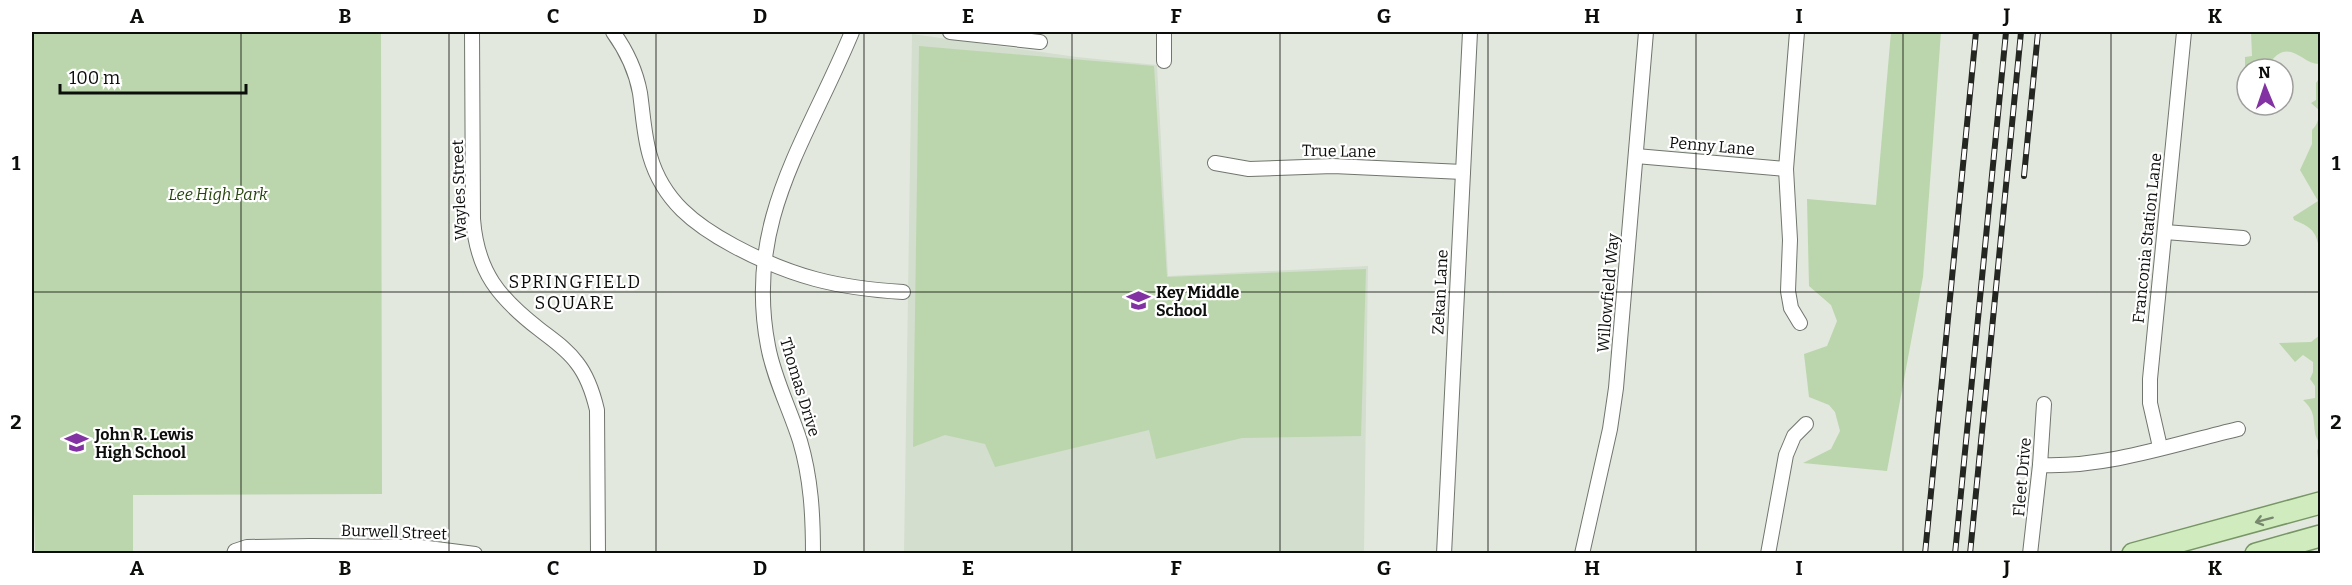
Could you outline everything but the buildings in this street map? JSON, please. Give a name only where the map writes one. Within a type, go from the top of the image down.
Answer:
[{"type":"main road","points":[[2133,554],[2320,503]]},
{"type":"main road","points":[[2256,554],[2320,536]]},
{"type":"street","name":"Wayles Street","points":[[472,32],[473,219],[476,241],[485,270],[500,294],[516,311],[569,353],[582,371],[592,391],[597,410],[598,554]]},
{"type":"street","points":[[612,32],[624,49],[636,77],[649,156],[667,193],[681,210],[698,225],[764,262],[799,276],[868,290],[903,292]]},
{"type":"street","name":"Thomas Drive","points":[[813,554],[813,510],[806,464],[768,348],[763,310],[764,262],[770,224],[779,194],[852,32]]},
{"type":"street","points":[[950,32],[1040,42]]},
{"type":"street","points":[[1164,32],[1164,61]]},
{"type":"street","name":"Zekan Lane","points":[[1444,554],[1470,32]]},
{"type":"street","name":"Willowfield Way","points":[[1582,554],[1601,476],[1615,398],[1646,32]]},
{"type":"street","points":[[1797,32],[1786,169],[1790,240],[1788,291],[1791,308],[1800,323]]},
{"type":"street","name":"Franconia Station Lane","points":[[2160,447],[2150,393],[2184,32]]},
{"type":"street","name":"Penny Lane","points":[[1636,156],[1786,169]]},
{"type":"street","name":"True Lane","points":[[1215,163],[1248,169],[1333,166],[1463,172]]},
{"type":"street","points":[[2165,232],[2243,238]]},
{"type":"street","name":"Fleet Drive","points":[[2030,554],[2044,404]]},
{"type":"street","points":[[1768,554],[1785,454],[1794,436],[1806,424]]},
{"type":"street","points":[[2040,465],[2080,465],[2238,429]]},
{"type":"street","name":"Burwell Street","points":[[234,554],[235,551],[247,547],[311,550],[420,547],[475,554]]},
{"type":"shaded area","name":"Key Middle School","points":[[912,34],[1077,57],[1157,65],[1168,276],[1368,266],[1364,553],[904,554]]},
{"type":"green space","name":"Lee High Park","points":[[32,32],[381,32],[382,494],[133,495],[133,553],[35,553],[32,411]]},
{"type":"green space","points":[[1891,32],[1941,32],[1923,277],[1887,471],[1803,463],[1831,449],[1840,431],[1835,412],[1829,405],[1809,397],[1804,354],[1827,346],[1837,321],[1831,305],[1809,286],[1807,199],[1876,205]]},
{"type":"green space","points":[[2251,32],[2320,32],[2320,64],[2288,51],[2275,57],[2245,57],[2252,56]]},
{"type":"green space","name":"Key Middle School","points":[[919,46],[1154,66],[1167,277],[1366,269],[1361,436],[1242,438],[1156,459],[1149,430],[995,467],[985,444],[945,435],[913,447]]},
{"type":"green space","points":[[2320,77],[2320,254],[2313,232],[2293,217],[2318,201],[2300,170],[2312,144],[2312,130],[2318,118],[2319,110],[2311,103],[2316,100],[2316,83]]},
{"type":"green space","points":[[2320,335],[2320,473],[2317,451],[2319,444],[2315,434],[2313,414],[2303,400],[2315,398],[2315,386],[2310,379],[2313,362],[2303,355],[2295,362],[2279,343],[2311,342]]},
{"type":"railway","points":[[1925,554],[1976,32]]},
{"type":"railway","points":[[1955,554],[2006,32]]},
{"type":"railway","points":[[1970,554],[2021,32]]},
{"type":"railway","points":[[2024,176],[2038,32]]},
{"type":"place","name":"Key Middle School","points":[[1138,301]]},
{"type":"place","name":"John R. Lewis High School","points":[[77,443]]},
{"type":"district","name":"SPRINGFIELD SQUARE","points":[[575,292]]}]
